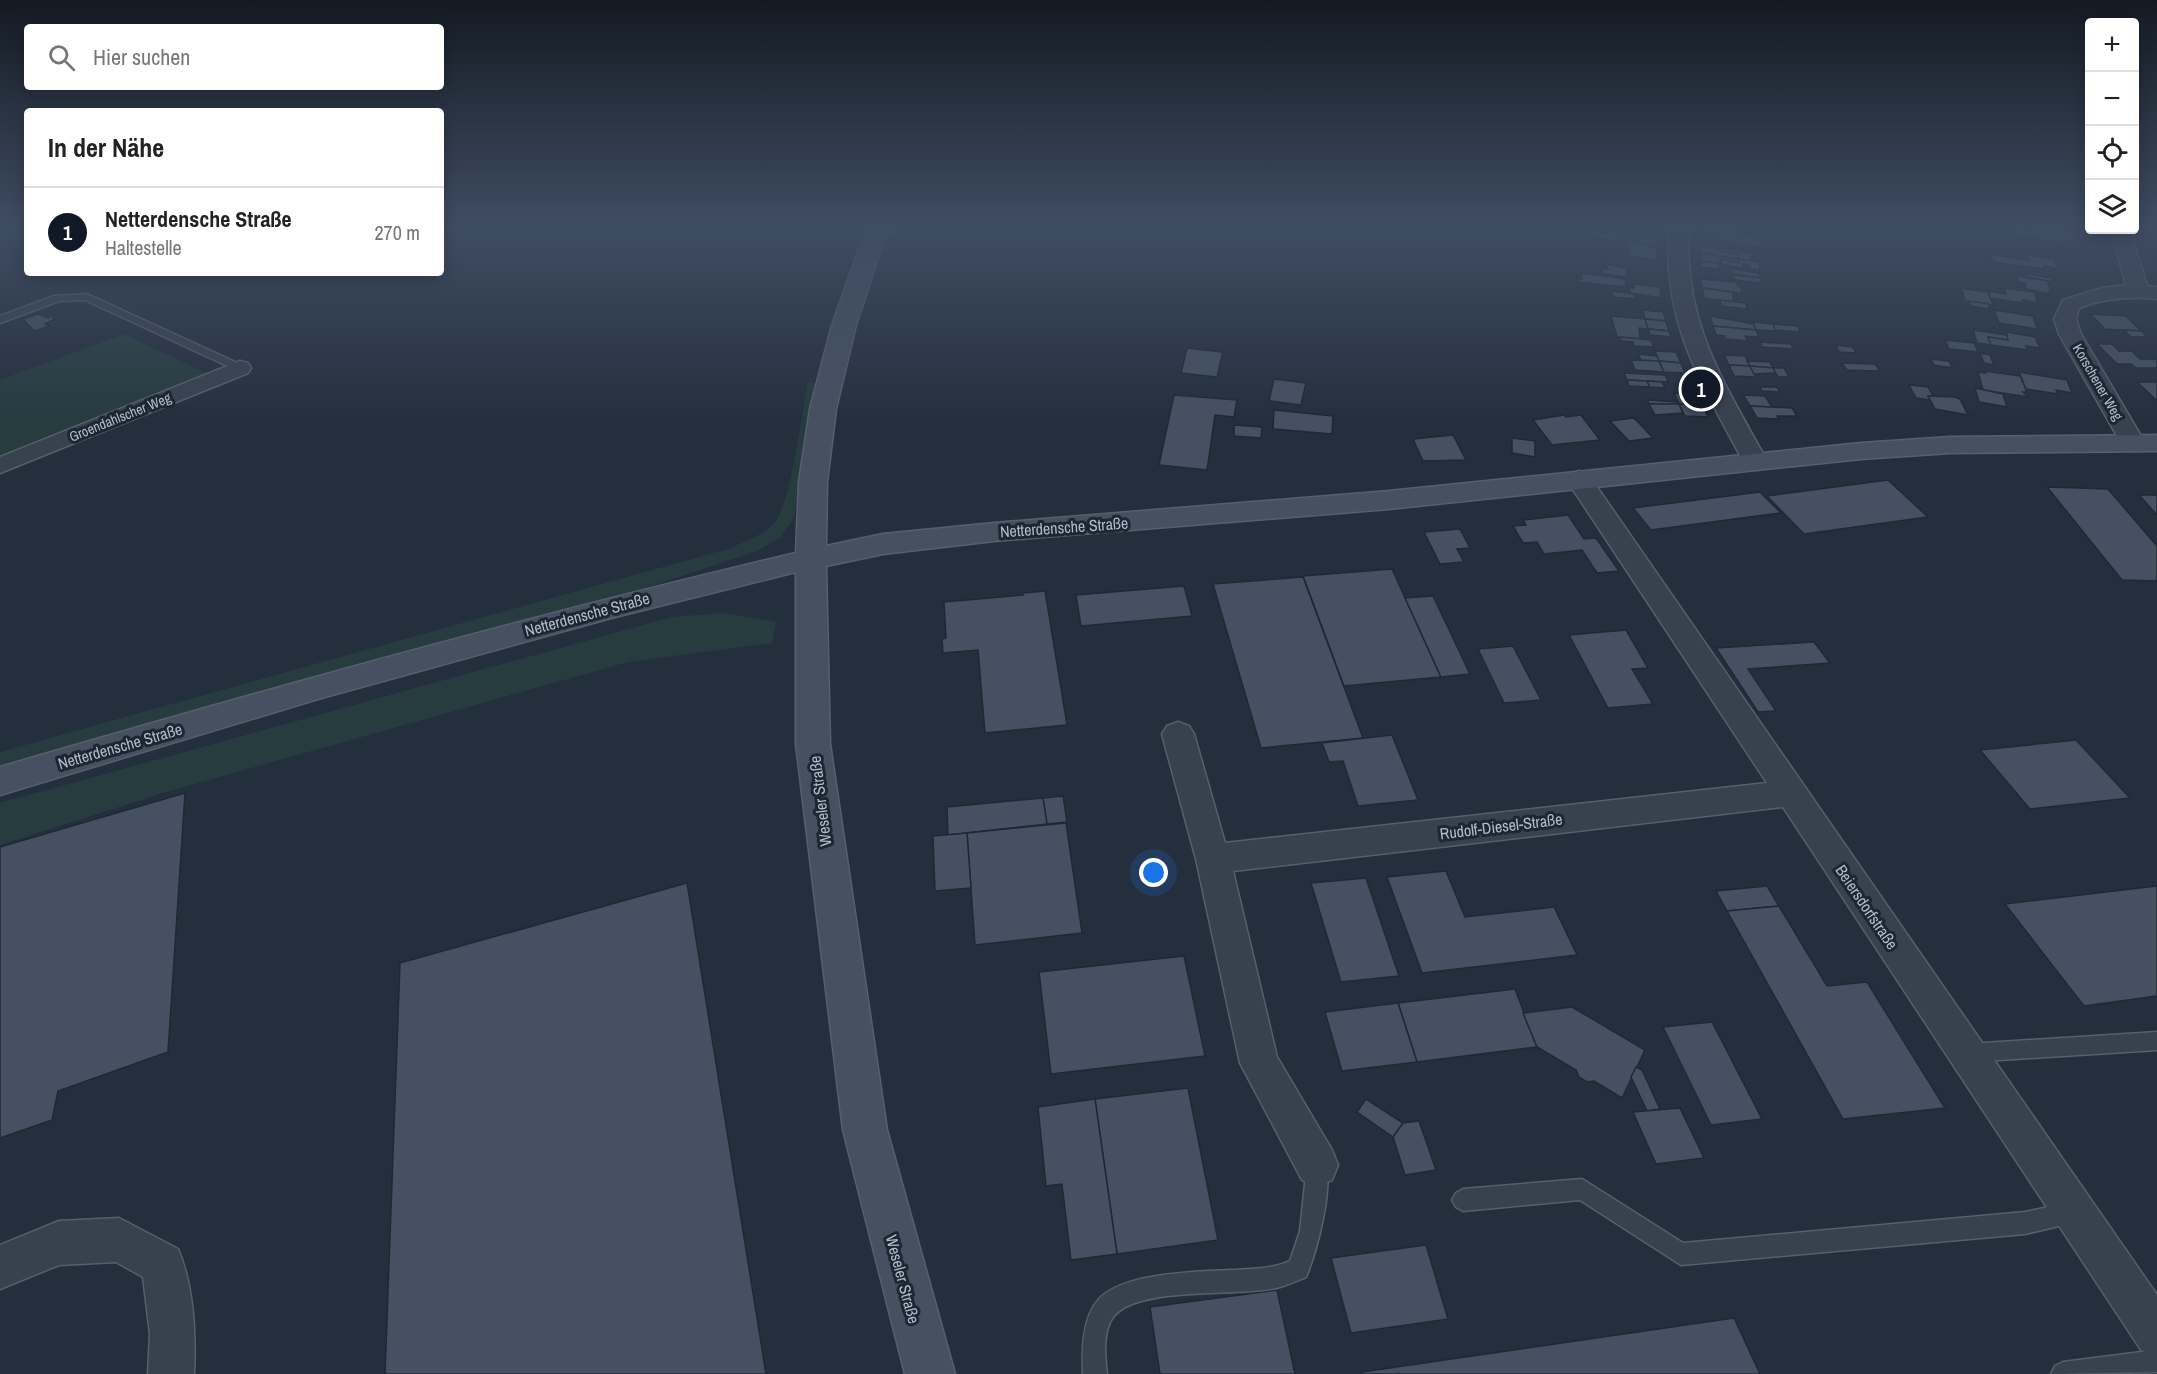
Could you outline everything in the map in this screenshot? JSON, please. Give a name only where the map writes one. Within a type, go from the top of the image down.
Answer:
[{"type":"main road","name":"Weseler Straße","points":[[856,291],[844,325],[823,410],[813,482],[811,559],[813,744],[865,1130],[930,1374]]},
{"type":"main road","name":"Netterdensche Straße","points":[[0,781],[318,687],[615,606],[883,544],[994,532],[1366,502],[1755,461],[1950,445],[2145,443]]},
{"type":"street","points":[[1680,291],[1683,307],[1717,390],[1755,461]]},
{"type":"street","name":"Korschener Weg","points":[[2145,443],[2070,333],[2065,319],[2070,304],[2100,292],[2148,292]]},
{"type":"street","name":"Groendahlscher Weg","points":[[0,466],[240,368]]},
{"type":"street","name":"Beiersdorfstraße","points":[[1579,479],[2157,1334]]},
{"type":"street","points":[[1178,734],[1213,859],[1259,1063],[1317,1165]]},
{"type":"street","name":"Rudolf-Diesel-Straße","points":[[1213,859],[1790,793]]},
{"type":"street","points":[[0,1267],[58,1243],[119,1240],[163,1264],[173,1334],[171,1374]]},
{"type":"lane","points":[[0,320],[58,297],[87,297],[240,368]]},
{"type":"lane","points":[[1966,1053],[2157,1041]]},
{"type":"lane","points":[[1095,1374],[1093,1358],[1098,1325],[1108,1306],[1126,1294],[1148,1289],[1274,1278],[1298,1269],[1306,1253],[1312,1229],[1317,1165]]},
{"type":"lane","points":[[1463,1200],[1582,1189],[1681,1254],[2025,1222],[2075,1213]]},
{"type":"lane","points":[[2063,1374],[2157,1361]]},
{"type":"green space","points":[[124,334],[208,374],[0,457],[0,380]]},
{"type":"green space","points":[[808,382],[817,383],[794,518],[781,537],[757,551],[661,583],[526,623],[406,652],[0,768],[0,752],[731,548],[766,531],[781,512],[791,477]]},
{"type":"green space","points":[[723,613],[776,622],[772,643],[628,662],[166,792],[0,845],[0,803],[672,617]]},
{"type":"building","points":[[1612,291],[1634,294],[1635,299],[1613,297]]},
{"type":"building","points":[[1630,291],[1660,291],[1661,298]]},
{"type":"building","points":[[1703,291],[1725,291],[1732,292],[1734,302],[1704,298]]},
{"type":"building","points":[[1962,291],[1982,291],[1988,292],[1993,305],[1965,301]]},
{"type":"building","points":[[1988,291],[2006,294],[2005,291],[2034,292],[2038,303],[1990,298]]},
{"type":"building","points":[[1720,300],[1746,303],[1747,309],[1721,306]]},
{"type":"building","points":[[1969,301],[1989,304],[1990,309],[1970,306]]},
{"type":"building","points":[[1643,310],[1663,312],[1666,321],[1645,319]]},
{"type":"building","points":[[1994,310],[2033,316],[2037,329],[1999,323]]},
{"type":"building","points":[[38,314],[48,318],[52,316],[55,319],[45,324],[50,326],[34,331],[23,319]]},
{"type":"building","points":[[2090,314],[2126,316],[2141,331],[2105,329]]},
{"type":"building","points":[[1611,316],[1645,319],[1648,329],[1639,328],[1640,339],[1617,337]]},
{"type":"building","points":[[1710,316],[1754,324],[1756,330],[1713,326]]},
{"type":"building","points":[[1645,319],[1666,321],[1669,331],[1648,329]]},
{"type":"building","points":[[1753,322],[1773,324],[1776,331],[1756,330]]},
{"type":"building","points":[[1773,324],[1798,326],[1800,332],[1775,330]]},
{"type":"building","points":[[1713,326],[1756,330],[1759,337],[1745,336],[1748,341],[1724,339],[1725,336],[1716,335]]},
{"type":"building","points":[[1648,329],[1669,331],[1671,337],[1650,335]]},
{"type":"building","points":[[1973,330],[2007,335],[2008,340],[1988,337],[1991,345],[1977,343]]},
{"type":"building","points":[[2124,330],[2141,331],[2148,337],[2131,337]]},
{"type":"building","points":[[2006,332],[2035,337],[2040,348],[2026,346],[2027,350],[1991,345],[1988,337],[2008,340]]},
{"type":"building","points":[[1620,337],[1651,340],[1654,347],[1634,346],[1633,342],[1621,341]]},
{"type":"building","points":[[1945,340],[1974,343],[1978,352],[1949,349]]},
{"type":"building","points":[[1760,342],[1791,344],[1793,349],[1762,347]]},
{"type":"building","points":[[2097,344],[2112,344],[2119,351],[2132,351],[2140,359],[2157,359],[2157,368],[2136,368],[2131,364],[2117,364]]},
{"type":"building","points":[[1836,345],[1853,347],[1856,353],[1839,352]]},
{"type":"building","points":[[1187,348],[1223,352],[1217,377],[1181,373]]},
{"type":"building","points":[[1655,351],[1676,352],[1681,363],[1659,361]]},
{"type":"building","points":[[1980,353],[1990,355],[1994,365],[1984,363]]},
{"type":"building","points":[[1638,354],[1657,356],[1659,361],[1641,360]]},
{"type":"building","points":[[1724,355],[1745,356],[1750,366],[1729,365]]},
{"type":"building","points":[[1931,359],[1949,361],[1952,368],[1934,365]]},
{"type":"building","points":[[1631,360],[1659,361],[1664,372],[1635,370]]},
{"type":"building","points":[[1659,361],[1681,363],[1685,373],[1664,372]]},
{"type":"building","points":[[1747,361],[1770,362],[1773,368],[1750,366]]},
{"type":"building","points":[[1842,363],[1875,364],[1880,371],[1847,370]]},
{"type":"building","points":[[1729,365],[1750,366],[1756,377],[1734,376]]},
{"type":"building","points":[[1750,366],[1773,368],[1776,373],[1754,374]]},
{"type":"building","points":[[1773,368],[1784,368],[1789,377],[1778,377]]},
{"type":"building","points":[[1985,371],[2020,376],[2026,389],[2026,392],[2023,392],[2028,397],[1983,390],[1978,372],[1986,373]]},
{"type":"building","points":[[2019,372],[2067,380],[2072,393],[2056,390],[2058,394],[2026,389]]},
{"type":"building","points":[[1624,373],[1665,375],[1668,382],[1627,380]]},
{"type":"building","points":[[1274,379],[1306,383],[1301,405],[1269,401]]},
{"type":"building","points":[[1627,380],[1647,381],[1650,387],[1629,386]]},
{"type":"building","points":[[1647,381],[1662,382],[1665,388],[1650,387]]},
{"type":"building","points":[[2137,382],[2157,382],[2157,400],[2156,400]]},
{"type":"building","points":[[1909,385],[1928,387],[1933,396],[1928,396],[1930,400],[1916,398]]},
{"type":"building","points":[[1760,387],[1777,387],[1780,392],[1762,391]]},
{"type":"building","points":[[1975,388],[2003,394],[2007,407],[1979,402]]},
{"type":"building","points":[[1674,393],[1695,394],[1701,405],[1679,404]]},
{"type":"building","points":[[1174,395],[1237,400],[1234,417],[1215,415],[1207,470],[1159,465]]},
{"type":"building","points":[[1743,395],[1765,396],[1772,407],[1750,406]]},
{"type":"building","points":[[1928,396],[1960,399],[1968,415],[1935,409]]},
{"type":"building","points":[[1648,400],[1678,402],[1679,404],[1649,404]]},
{"type":"building","points":[[1649,404],[1679,404],[1683,413],[1655,415]]},
{"type":"building","points":[[1679,404],[1702,405],[1708,417],[1685,416]]},
{"type":"building","points":[[1750,406],[1792,408],[1797,416],[1777,416],[1779,419],[1757,418]]},
{"type":"building","points":[[1274,410],[1333,416],[1332,434],[1273,429]]},
{"type":"building","points":[[1564,415],[1566,417],[1581,415],[1600,440],[1552,445],[1533,420]]},
{"type":"building","points":[[1633,418],[1653,438],[1629,441],[1610,421]]},
{"type":"building","points":[[1234,425],[1262,427],[1261,438],[1234,436]]},
{"type":"building","points":[[1453,435],[1466,460],[1423,461],[1413,439]]},
{"type":"building","points":[[1512,438],[1535,441],[1535,457],[1512,453]]},
{"type":"building","points":[[1888,480],[1928,517],[1804,534],[1767,496]]},
{"type":"building","points":[[2047,487],[2108,489],[2157,546],[2157,581],[2122,580]]},
{"type":"building","points":[[1760,492],[1781,513],[1651,530],[1633,508]]},
{"type":"building","points":[[2139,495],[2157,495],[2157,515]]},
{"type":"building","points":[[1568,515],[1584,539],[1596,538],[1619,571],[1597,573],[1582,550],[1544,554],[1537,542],[1523,543],[1513,526],[1526,525],[1523,520]]},
{"type":"building","points":[[1460,529],[1470,548],[1457,549],[1464,562],[1440,564],[1424,532]]},
{"type":"building","points":[[1392,569],[1441,677],[1344,686],[1303,576]]},
{"type":"building","points":[[1303,577],[1363,738],[1261,748],[1213,584]]},
{"type":"building","points":[[1184,586],[1192,616],[1081,626],[1076,595]]},
{"type":"building","points":[[1045,591],[1067,725],[985,733],[978,650],[943,653],[942,639],[946,638],[944,602]]},
{"type":"building","points":[[1433,596],[1470,674],[1441,677],[1405,598]]},
{"type":"building","points":[[1626,630],[1648,668],[1632,669],[1653,704],[1608,708],[1569,635]]},
{"type":"building","points":[[1814,642],[1830,663],[1748,669],[1776,711],[1758,712],[1716,648]]},
{"type":"building","points":[[1513,646],[1541,700],[1504,703],[1478,649]]},
{"type":"building","points":[[1392,735],[1418,800],[1358,806],[1343,761],[1329,762],[1322,743]]},
{"type":"building","points":[[2076,740],[2130,798],[2030,809],[1980,750]]},
{"type":"building","points":[[185,793],[168,1052],[58,1091],[52,1120],[0,1138],[0,847]]},
{"type":"building","points":[[1063,796],[1067,822],[1047,824],[1043,798]]},
{"type":"building","points":[[1043,798],[1047,824],[948,835],[947,807]]},
{"type":"building","points":[[1066,823],[1082,933],[975,945],[967,833]]},
{"type":"building","points":[[967,833],[971,888],[935,891],[933,836]]},
{"type":"building","points":[[1446,871],[1465,917],[1554,907],[1577,955],[1422,973],[1387,877]]},
{"type":"building","points":[[1366,878],[1399,976],[1341,982],[1311,883]]},
{"type":"building","points":[[687,883],[766,1374],[385,1374],[400,963]]},
{"type":"building","points":[[1767,886],[1779,906],[1727,911],[1716,891]]},
{"type":"building","points":[[2157,886],[2157,996],[2084,1006],[2005,904]]},
{"type":"building","points":[[1779,906],[1827,986],[1867,982],[1945,1108],[1843,1119],[1727,911]]},
{"type":"building","points":[[1184,956],[1205,1056],[1051,1074],[1039,972]]},
{"type":"building","points":[[1515,989],[1537,1047],[1417,1062],[1398,1003]]},
{"type":"building","points":[[1398,1003],[1417,1062],[1342,1071],[1325,1012]]},
{"type":"building","points":[[1572,1007],[1645,1050],[1622,1098],[1594,1081],[1587,1082],[1579,1077],[1576,1070],[1537,1047],[1523,1013]]},
{"type":"building","points":[[1712,1022],[1762,1119],[1711,1125],[1663,1027]]},
{"type":"building","points":[[1636,1067],[1642,1070],[1660,1109],[1647,1111],[1631,1077]]},
{"type":"building","points":[[1188,1088],[1218,1240],[1117,1254],[1095,1099]]},
{"type":"building","points":[[1095,1099],[1117,1254],[1071,1260],[1062,1184],[1046,1186],[1038,1107]]},
{"type":"building","points":[[1366,1099],[1403,1123],[1393,1137],[1357,1112]]},
{"type":"building","points":[[1680,1108],[1704,1158],[1656,1164],[1633,1112]]},
{"type":"building","points":[[1419,1121],[1436,1170],[1405,1175],[1393,1137],[1403,1123]]},
{"type":"building","points":[[1426,1245],[1448,1319],[1351,1333],[1331,1258]]},
{"type":"building","points":[[1277,1290],[1295,1374],[1160,1374],[1150,1307]]},
{"type":"building","points":[[1734,1318],[1760,1374],[1362,1374],[1362,1372]]},
{"type":"place","name":"Netterdensche Straße","points":[[1701,389]]}]
